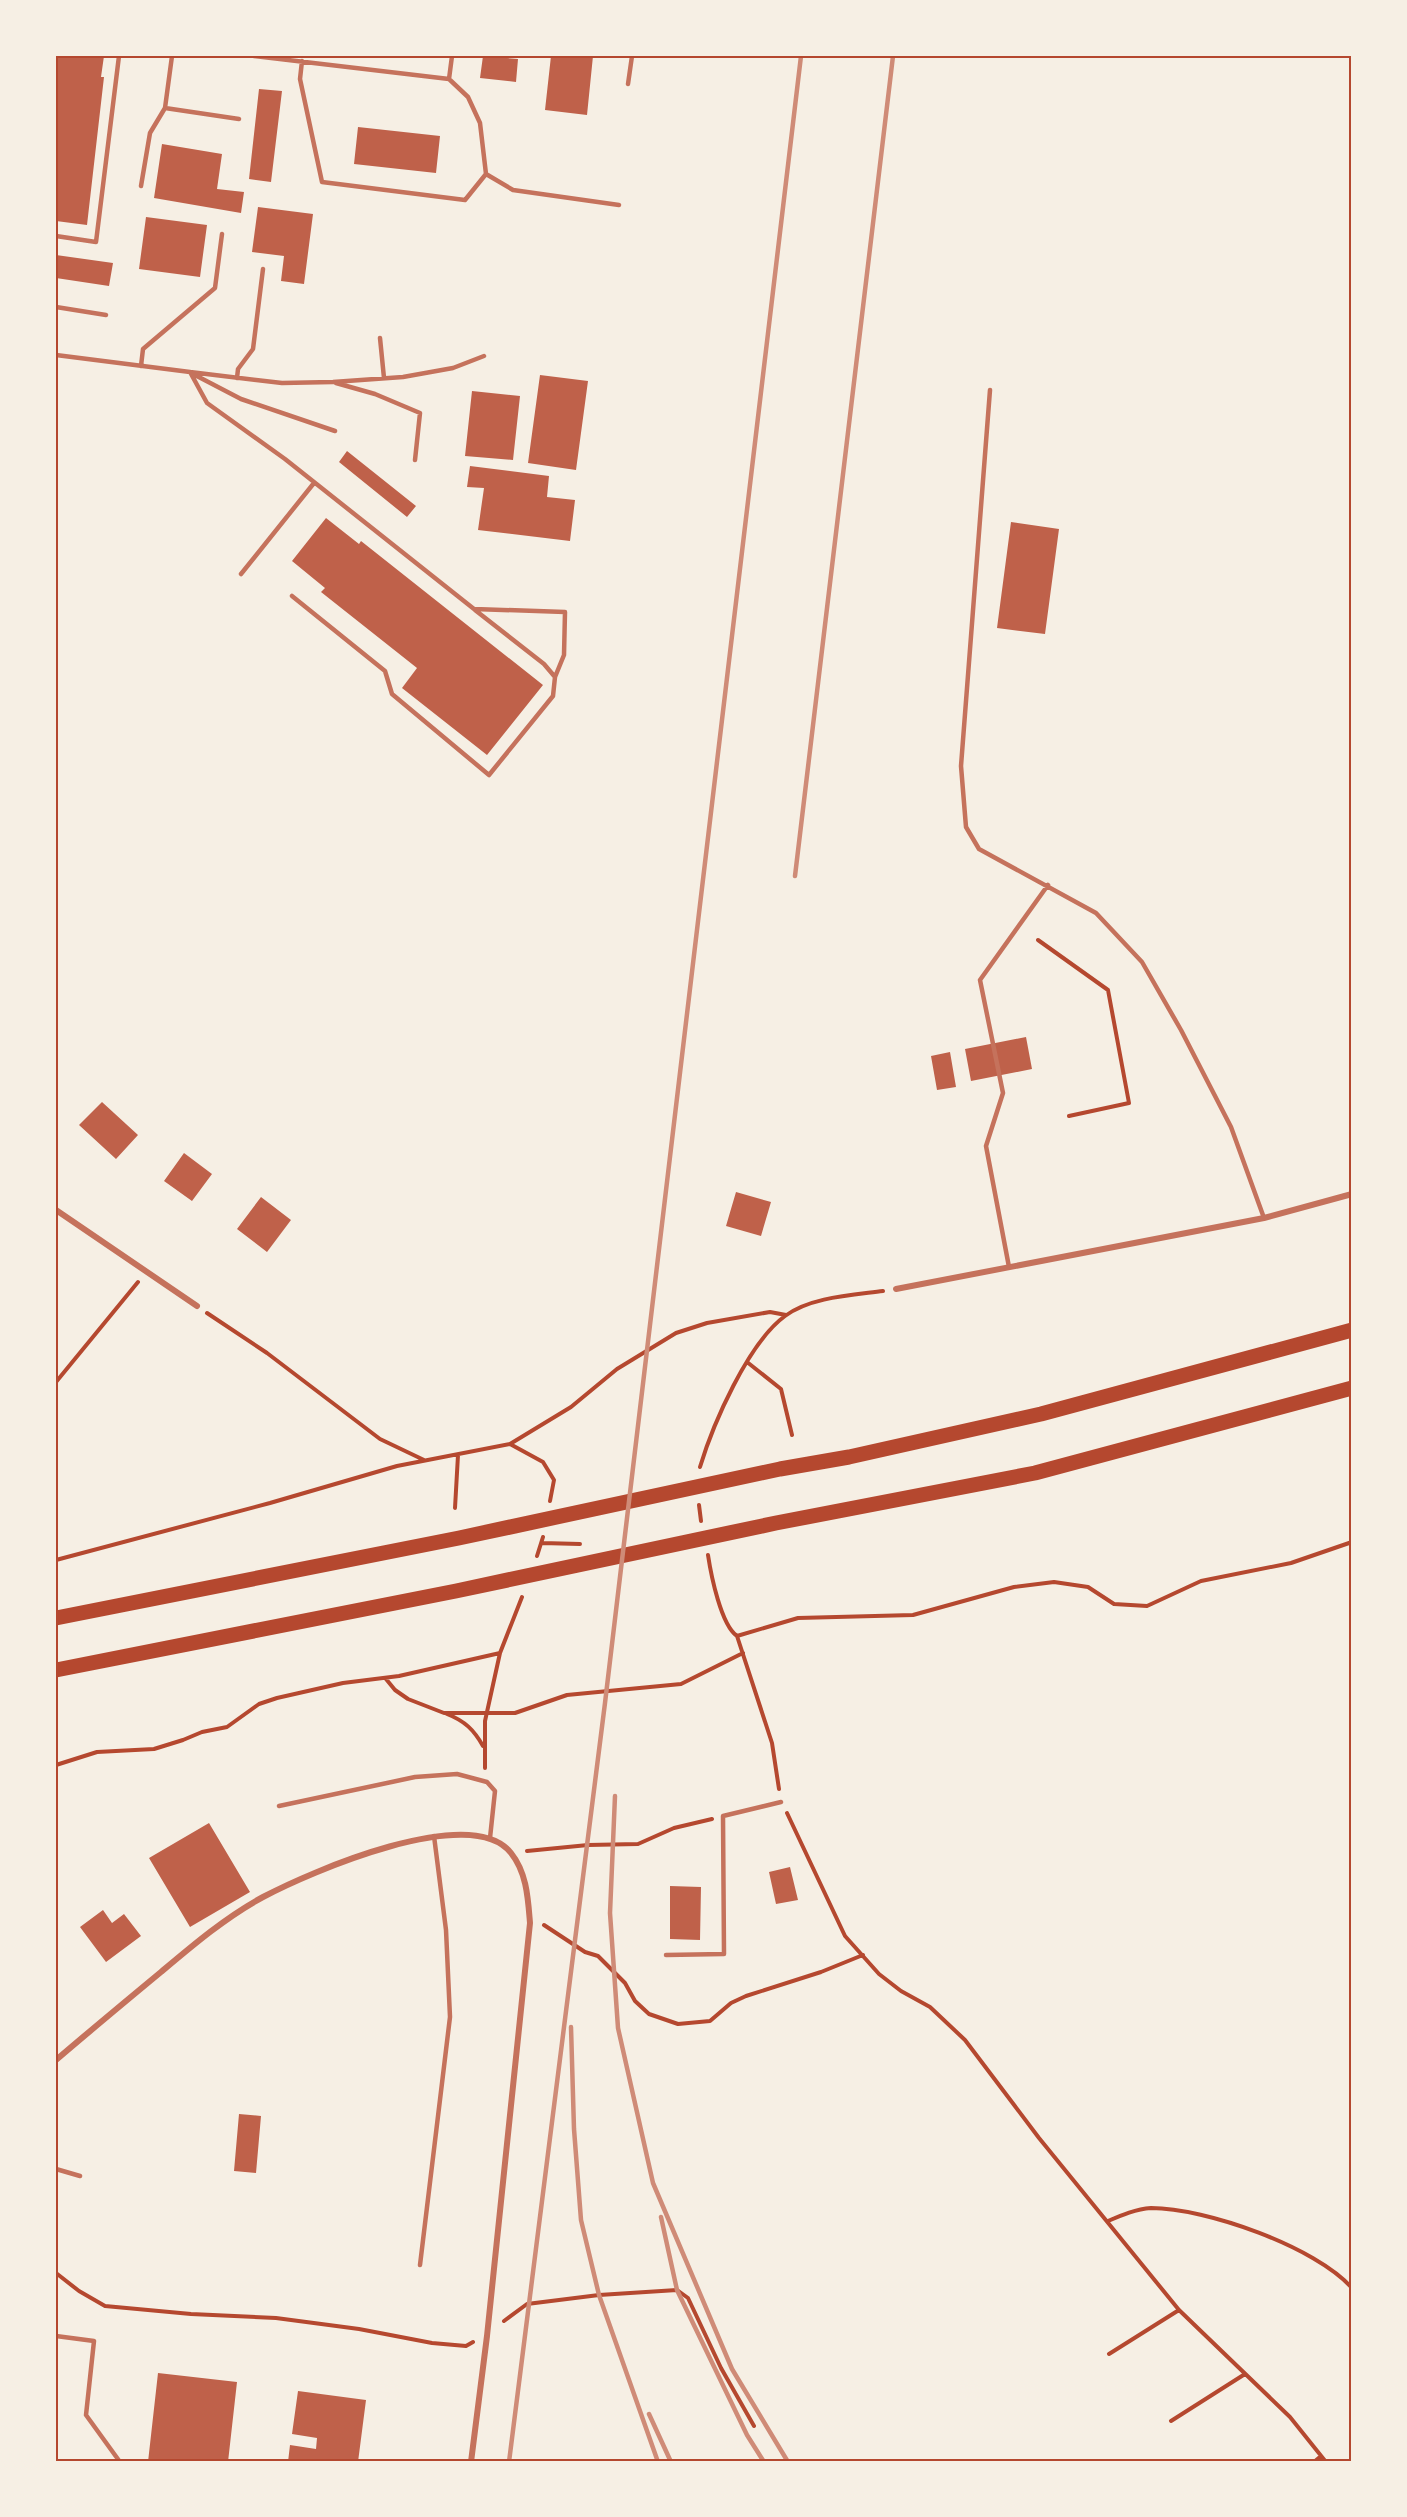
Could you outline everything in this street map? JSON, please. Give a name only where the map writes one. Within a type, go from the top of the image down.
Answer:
[{"type":"main road","points":[[56,1618],[459,1538],[780,1469],[849,1457],[1041,1414],[1352,1330]]},
{"type":"main road","points":[[56,1670],[456,1591],[776,1523],[1035,1473],[1352,1388]]},
{"type":"street","points":[[896,1289],[1264,1218],[1352,1194]]},
{"type":"street","points":[[56,1210],[197,1306]]},
{"type":"street","points":[[56,2060],[202,1938],[263,1897],[331,1867],[390,1847],[434,1836],[464,1834],[490,1838],[511,1853],[527,1888],[529,1914],[487,2336],[471,2462]]},
{"type":"lane","points":[[56,236],[96,242],[119,56]]},
{"type":"lane","points":[[141,186],[150,133],[165,108],[172,56]]},
{"type":"lane","points":[[254,56],[302,61],[449,79],[468,97],[480,123],[486,174],[465,200],[322,182],[300,79],[302,61]]},
{"type":"lane","points":[[449,79],[452,56]]},
{"type":"lane","points":[[627,84],[632,56]]},
{"type":"lane","points":[[165,108],[239,119]]},
{"type":"lane","points":[[486,174],[513,190],[619,205]]},
{"type":"lane","points":[[141,366],[143,349],[215,288],[222,234]]},
{"type":"lane","points":[[237,378],[238,369],[254,349],[263,269]]},
{"type":"lane","points":[[56,307],[106,315]]},
{"type":"lane","points":[[380,338],[384,378]]},
{"type":"lane","points":[[56,355],[282,383],[403,377],[453,368],[484,356]]},
{"type":"lane","points":[[190,372],[242,399],[335,431]]},
{"type":"lane","points":[[190,372],[207,403],[314,483],[544,664],[555,677]]},
{"type":"lane","points":[[333,382],[375,394],[420,413],[415,460]]},
{"type":"lane","points":[[990,390],[962,766],[966,827],[979,849],[1096,913],[1142,962],[1181,1030],[1231,1127],[1264,1218]]},
{"type":"lane","points":[[241,574],[314,483]]},
{"type":"lane","points":[[292,596],[385,671],[392,694],[489,775],[553,696],[555,677],[564,655],[565,612],[474,609]]},
{"type":"lane","points":[[1009,1267],[986,1146],[1003,1093],[980,980],[1048,885]]},
{"type":"lane","points":[[279,1806],[416,1778],[457,1774],[487,1782],[495,1791],[490,1838]]},
{"type":"lane","points":[[666,1955],[724,1954],[723,1816],[781,1802]]},
{"type":"lane","points":[[420,2265],[450,2017],[446,1930],[434,1836]]},
{"type":"lane","points":[[56,2169],[80,2176]]},
{"type":"lane","points":[[56,2336],[94,2341],[86,2415],[120,2462]]},
{"type":"path","points":[[1038,940],[1108,990],[1129,1103],[1069,1116]]},
{"type":"path","points":[[56,1382],[146,1272]]},
{"type":"path","points":[[197,1306],[267,1353],[380,1439],[424,1460]]},
{"type":"path","points":[[56,1560],[270,1503],[397,1466],[510,1444],[571,1407],[617,1369],[676,1333],[707,1323],[770,1312],[786,1315]]},
{"type":"path","points":[[747,1362],[781,1389],[792,1435]]},
{"type":"path","points":[[510,1444],[543,1462],[554,1480],[548,1511]]},
{"type":"path","points":[[455,1508],[458,1455]]},
{"type":"path","points":[[533,1565],[544,1533]]},
{"type":"path","points":[[738,1636],[798,1618],[913,1614],[1014,1587],[1054,1582],[1088,1587],[1114,1604],[1147,1606],[1201,1581],[1291,1563],[1352,1542]]},
{"type":"path","points":[[487,1782],[484,1748],[487,1713],[500,1653],[525,1587]]},
{"type":"path","points":[[56,1765],[97,1752],[154,1749],[202,1732],[227,1727],[259,1704],[343,1683],[385,1678],[500,1653]]},
{"type":"path","points":[[444,1713],[515,1713],[567,1695],[681,1684],[743,1653]]},
{"type":"path","points":[[385,1678],[395,1690],[408,1699],[460,1719],[470,1727],[484,1748]]},
{"type":"path","points":[[772,1743],[781,1802],[845,1936],[879,1974],[901,1991],[930,2007],[965,2040],[1039,2138],[1179,2310],[1290,2417],[1326,2462]]},
{"type":"path","points":[[511,1853],[588,1845],[638,1844],[674,1828],[723,1816]]},
{"type":"path","points":[[529,1914],[575,1946],[598,1956],[625,1983],[635,2001],[649,2014],[678,2024],[710,2021],[731,2003],[746,1996],[821,1972],[863,1955]]},
{"type":"path","points":[[1108,2221],[1129,2212],[1150,2208],[1192,2213],[1245,2228],[1309,2254],[1326,2264],[1352,2288]]},
{"type":"path","points":[[56,2273],[79,2291],[105,2306],[191,2314],[276,2318],[358,2329],[432,2343],[466,2346],[487,2336],[527,2304],[599,2295],[677,2290],[688,2298],[721,2368],[754,2426]]},
{"type":"path","points":[[1109,2354],[1179,2310]]},
{"type":"path","points":[[1171,2421],[1245,2374]]},
{"type":"path","points":[[1314,2462],[1321,2456]]},
{"type":"building","points":[[56,56],[104,56],[101,77],[104,77],[87,225],[56,221]]},
{"type":"building","points":[[483,56],[518,59],[516,82],[480,78]]},
{"type":"building","points":[[551,56],[593,56],[587,115],[545,110]]},
{"type":"building","points":[[259,89],[282,91],[271,182],[249,179]]},
{"type":"building","points":[[358,127],[440,136],[436,173],[354,164]]},
{"type":"building","points":[[162,144],[222,154],[217,189],[244,192],[241,213],[154,198]]},
{"type":"building","points":[[258,207],[313,214],[304,284],[281,281],[284,256],[252,252]]},
{"type":"building","points":[[146,217],[207,225],[200,277],[139,269]]},
{"type":"building","points":[[56,255],[113,263],[109,286],[56,278]]},
{"type":"building","points":[[540,375],[588,381],[576,470],[528,463]]},
{"type":"building","points":[[472,391],[520,396],[513,460],[465,456]]},
{"type":"building","points":[[347,451],[416,506],[407,517],[339,462]]},
{"type":"building","points":[[470,466],[549,476],[547,497],[575,500],[570,541],[478,530],[484,488],[467,487]]},
{"type":"building","points":[[326,518],[359,544],[361,541],[543,685],[487,755],[402,688],[417,668],[321,592],[325,588],[292,561]]},
{"type":"building","points":[[1011,522],[1059,529],[1045,634],[997,628]]},
{"type":"building","points":[[1026,1037],[1032,1069],[971,1081],[965,1049]]},
{"type":"building","points":[[950,1052],[956,1087],[937,1090],[931,1056]]},
{"type":"building","points":[[102,1102],[138,1135],[116,1159],[79,1125]]},
{"type":"building","points":[[184,1153],[212,1174],[192,1201],[164,1181]]},
{"type":"building","points":[[736,1192],[771,1202],[761,1236],[726,1226]]},
{"type":"building","points":[[261,1197],[291,1220],[267,1252],[237,1229]]},
{"type":"building","points":[[209,1823],[250,1892],[190,1927],[149,1858]]},
{"type":"building","points":[[790,1867],[798,1900],[776,1904],[769,1872]]},
{"type":"building","points":[[670,1886],[701,1887],[700,1940],[670,1939]]},
{"type":"building","points":[[103,1910],[112,1923],[124,1914],[141,1936],[106,1962],[80,1927]]},
{"type":"building","points":[[239,2114],[261,2116],[256,2173],[234,2171]]},
{"type":"building","points":[[158,2373],[237,2382],[228,2462],[148,2462]]},
{"type":"building","points":[[298,2391],[366,2400],[358,2462],[288,2462],[290,2445],[316,2449],[317,2438],[292,2434]]},
{"type":"railway","points":[[509,2462],[605,1703],[801,56]]},
{"type":"railway","points":[[795,876],[893,56]]},
{"type":"railway","points":[[615,1796],[610,1913],[618,2028],[653,2183],[732,2369],[788,2462]]},
{"type":"railway","points":[[571,2027],[574,2129],[581,2220],[599,2295],[658,2462]]},
{"type":"railway","points":[[661,2217],[677,2290],[747,2435],[764,2462]]},
{"type":"railway","points":[[649,2414],[671,2462]]}]
